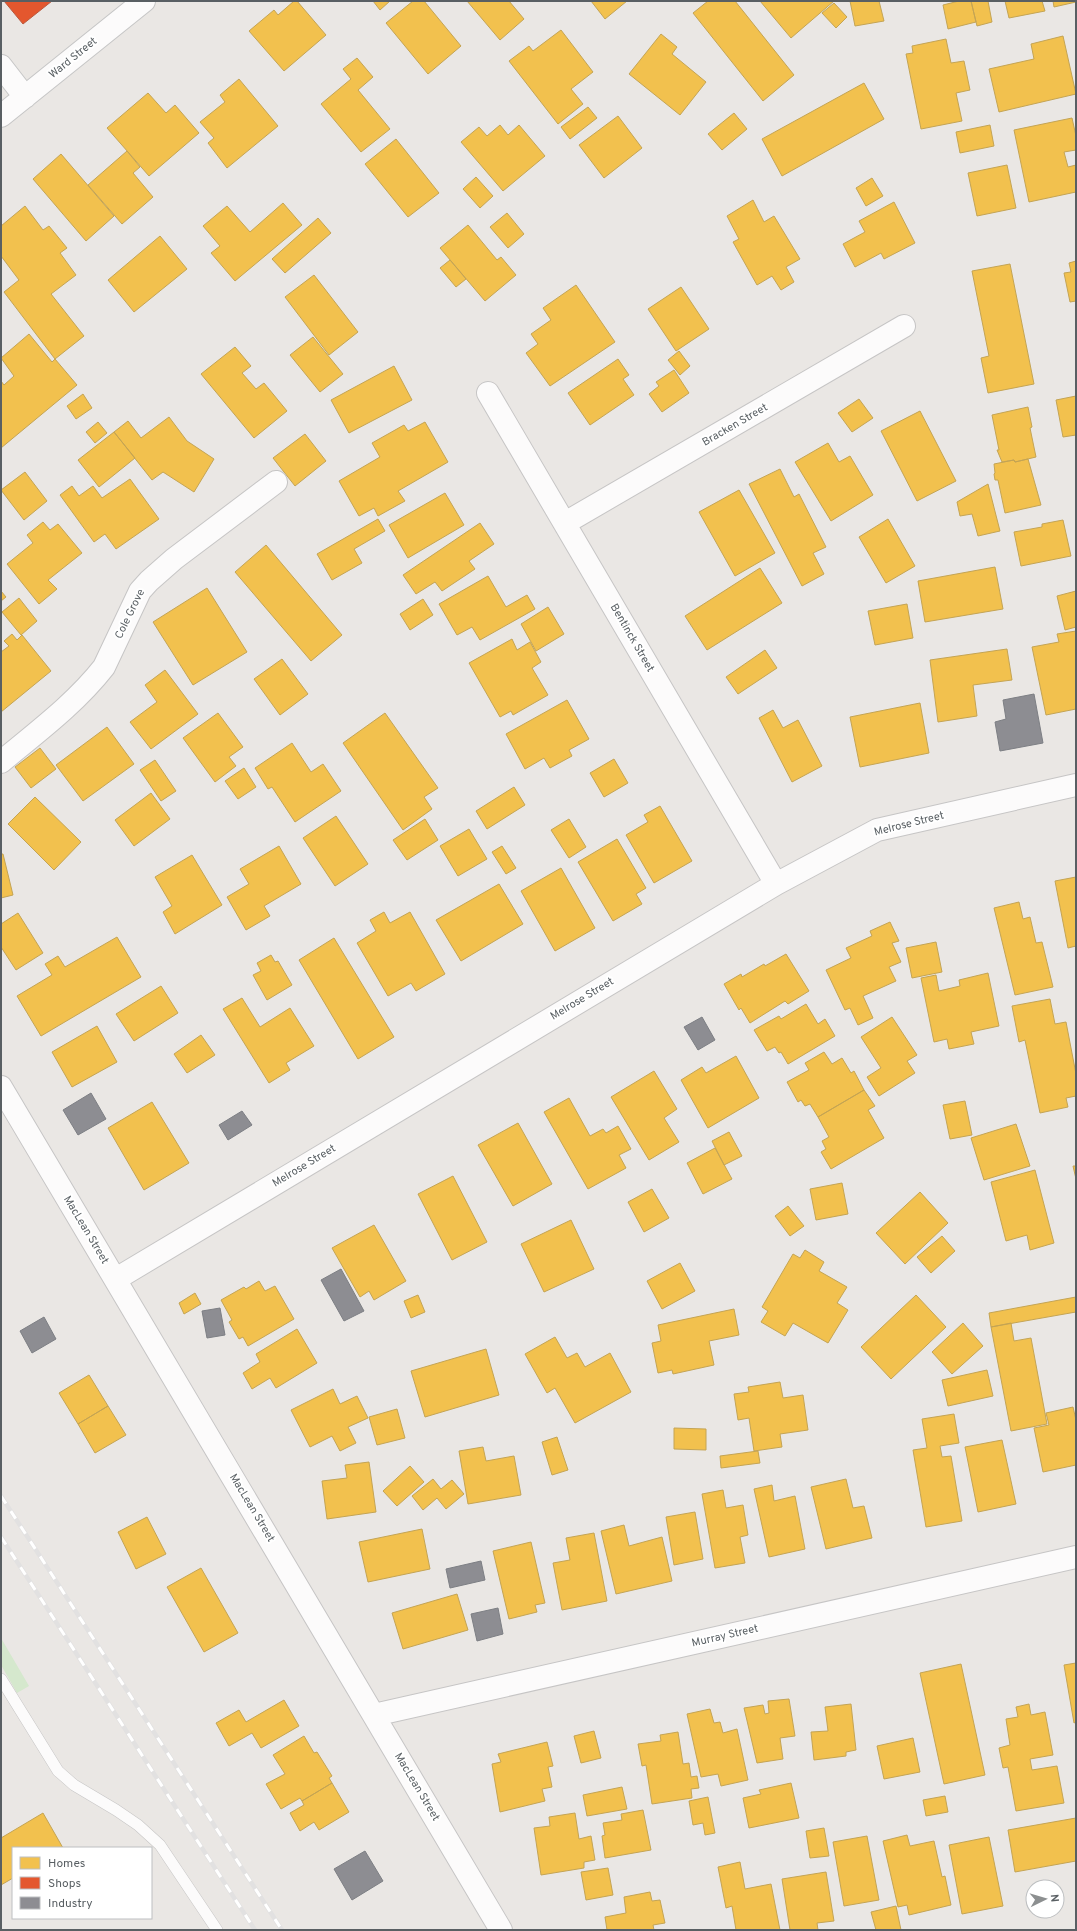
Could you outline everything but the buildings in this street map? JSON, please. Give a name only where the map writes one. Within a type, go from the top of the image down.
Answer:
[{"type":"street","name":"Ward Street","points":[[1,116],[144,1]]},
{"type":"street","points":[[1,66],[25,97]]},
{"type":"street","name":"Bracken Street","points":[[565,523],[904,326]]},
{"type":"street","name":"Bentinck Street","points":[[488,393],[776,884]]},
{"type":"street","name":"Cole Grove","points":[[1,762],[72,704],[98,676],[104,668],[140,591],[149,581],[276,482]]},
{"type":"street","name":"Melrose Street","points":[[116,1279],[776,884],[877,830],[1076,785]]},
{"type":"street","name":"MacLean Street","points":[[1,1087],[501,1930]]},
{"type":"street","name":"Murray Street","points":[[374,1715],[1076,1557]]},
{"type":"lane","points":[[1,1680],[58,1771],[74,1785],[116,1810],[160,1845],[217,1930]]},
{"type":"green space","points":[[1,1638],[29,1686],[17,1693],[1,1665]]},
{"type":"railway","points":[[1,1496],[282,1930]]},
{"type":"railway","points":[[1,1537],[255,1930]]}]
